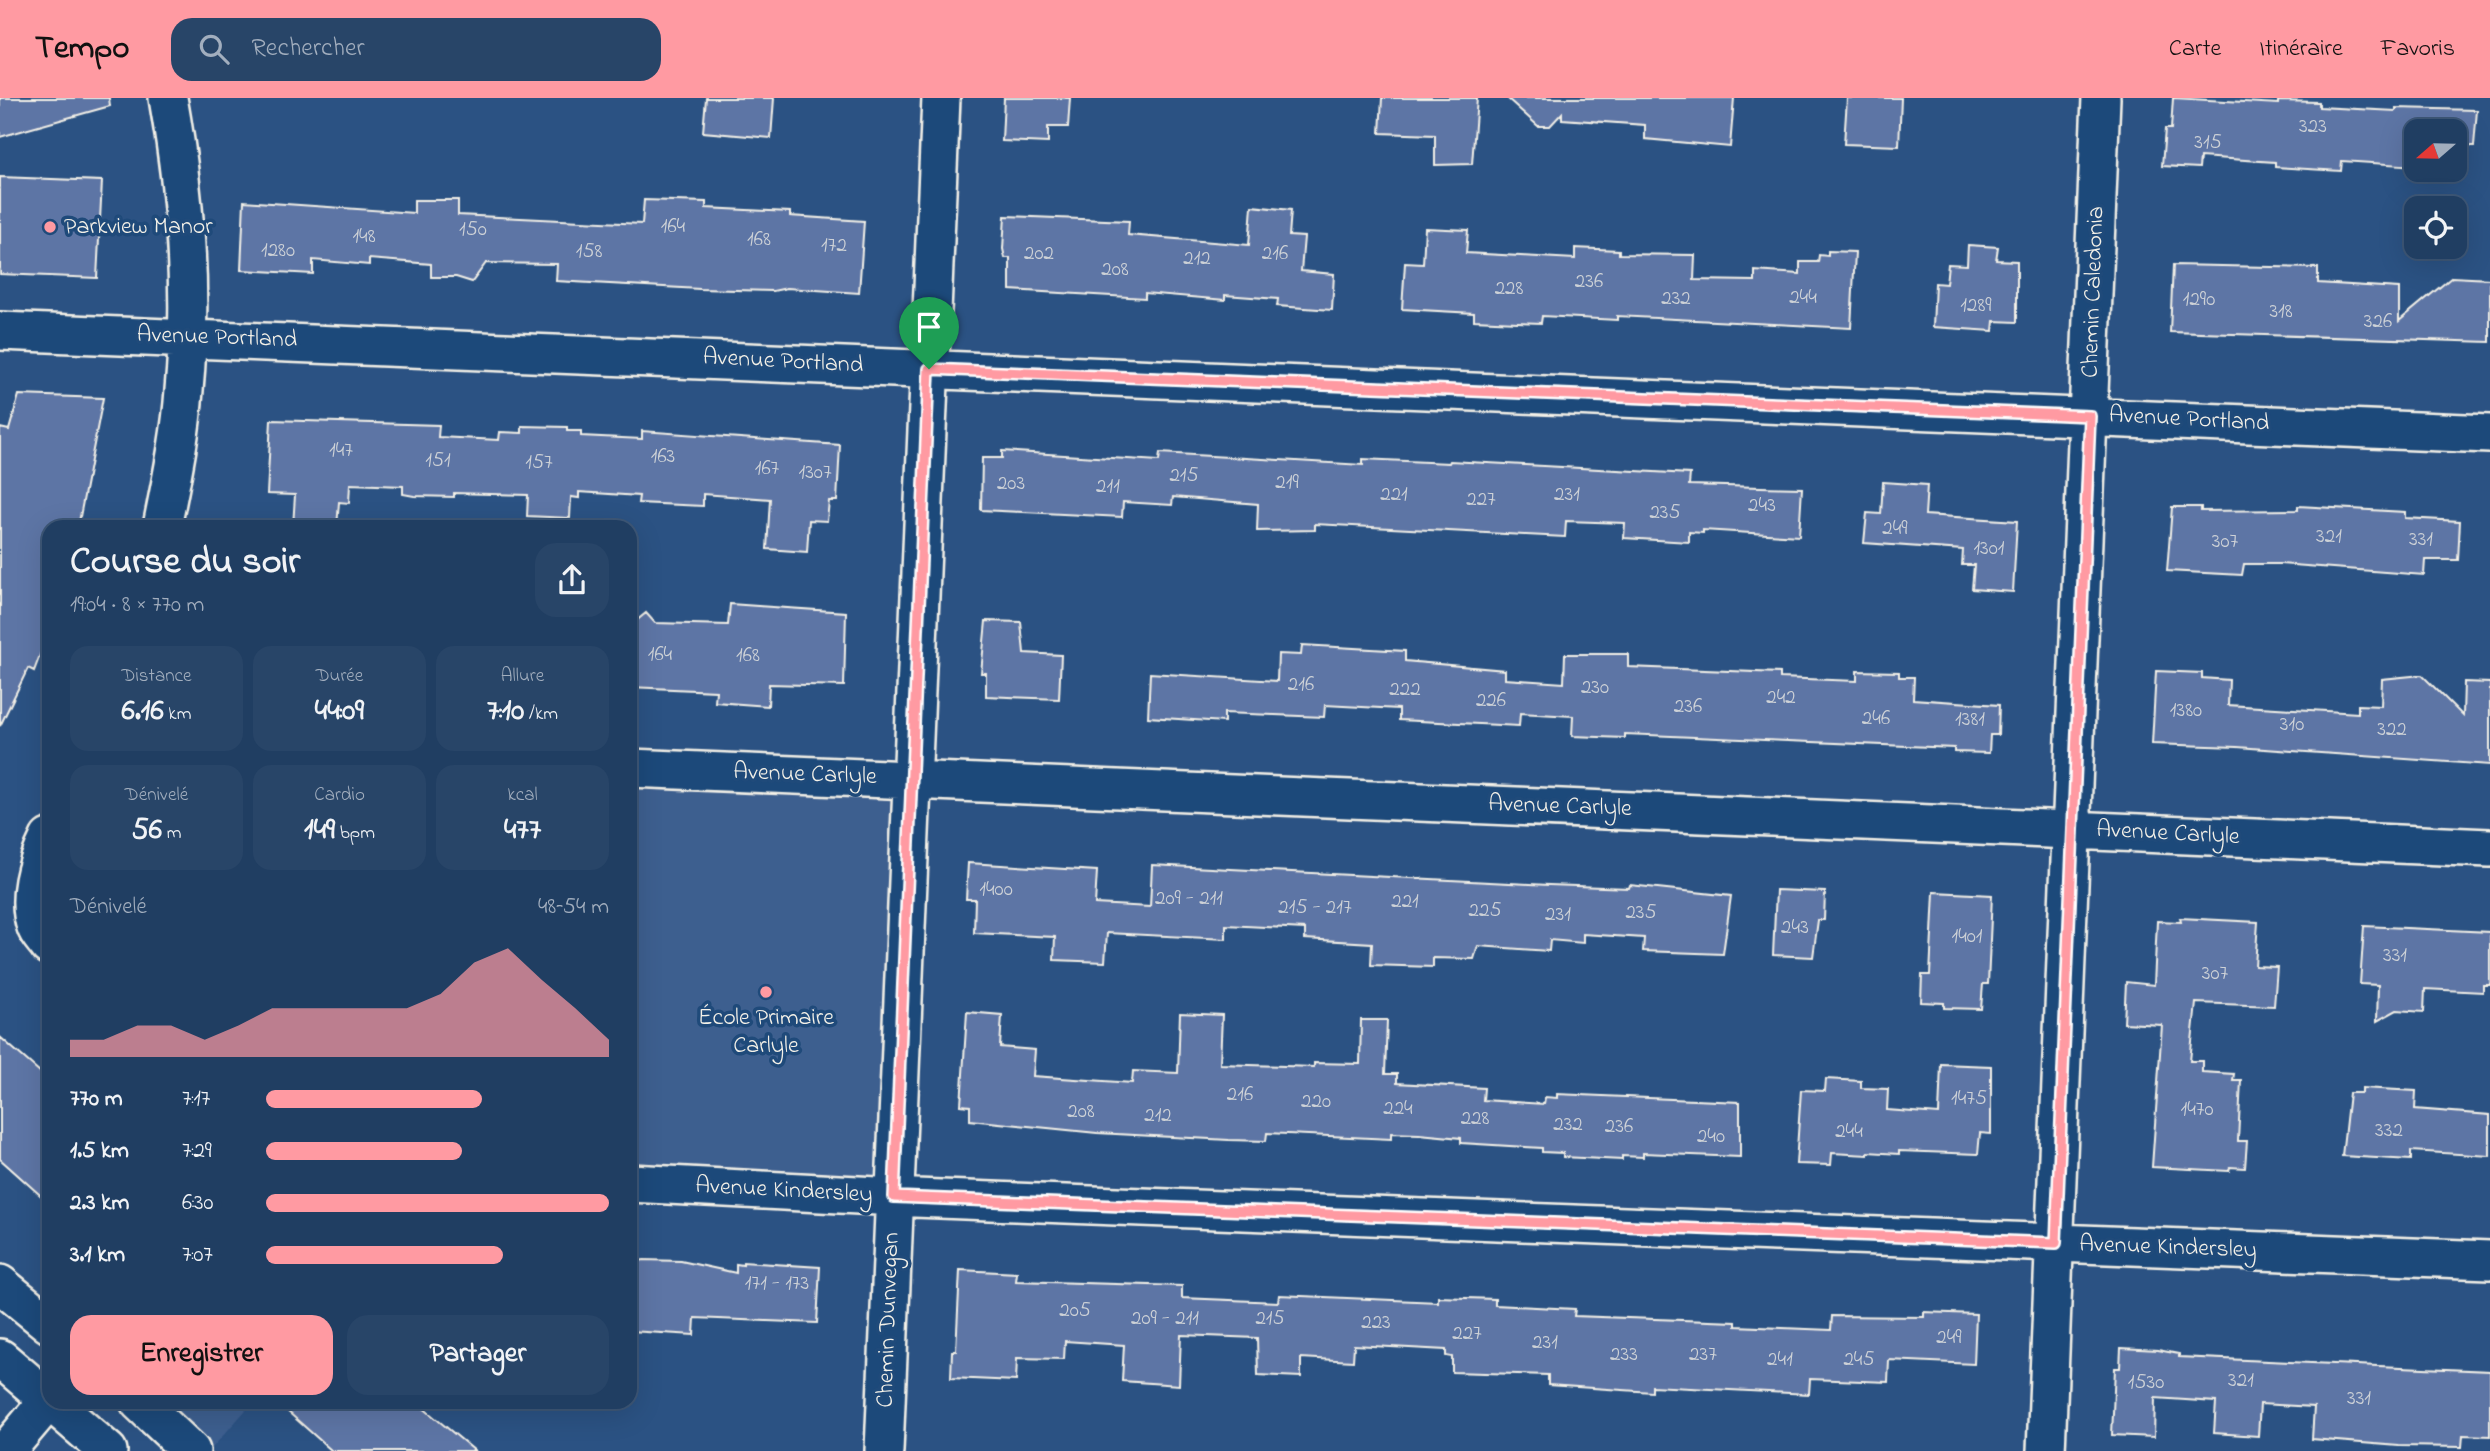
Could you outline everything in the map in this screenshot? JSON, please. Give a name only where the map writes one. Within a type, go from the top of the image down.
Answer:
[{"type":"street","points":[[163,520],[185,389],[186,336],[185,242],[168,98]]},
{"type":"street","name":"Chemin Dunvegan","points":[[884,1451],[941,98]]},
{"type":"street","name":"Chemin Caledonia","points":[[2046,1451],[2101,98]]},
{"type":"street","name":"Avenue Portland","points":[[0,331],[186,336],[2490,433]]},
{"type":"street","name":"Avenue Carlyle","points":[[637,768],[2490,848]]},
{"type":"street","points":[[42,855],[34,875],[33,898],[36,928],[42,936]]},
{"type":"street","name":"Avenue Kindersley","points":[[637,1184],[894,1197],[2490,1260]]},
{"type":"street","points":[[0,1284],[42,1318]]},
{"type":"street","points":[[0,1358],[42,1394]]},
{"type":"street","points":[[6,1451],[42,1408]]},
{"type":"street","points":[[59,1409],[108,1451]]},
{"type":"street","points":[[146,1409],[191,1451]]},
{"type":"shaded area","name":"École Primaire Carlyle","points":[[637,768],[910,779],[894,1197],[637,1183]]},
{"type":"shaded area","points":[[167,1409],[247,1409],[212,1448]]},
{"type":"building","points":[[0,98],[109,98],[110,106],[0,137]]},
{"type":"building","points":[[706,98],[774,98],[771,138],[703,132]]},
{"type":"building","points":[[1004,98],[1070,98],[1068,127],[1048,127],[1048,143],[1002,141]]},
{"type":"building","points":[[1382,98],[1477,98],[1472,164],[1435,165],[1435,135],[1380,133]]},
{"type":"building","points":[[1507,98],[1734,98],[1730,147],[1645,139],[1645,125],[1562,119],[1562,113],[1550,126],[1538,126]]},
{"type":"building","points":[[1847,98],[1901,98],[1899,146],[1844,144]]},
{"type":"building","points":[[2173,98],[2278,104],[2278,101],[2319,102],[2319,107],[2396,111],[2396,108],[2477,110],[2474,146],[2468,146],[2468,119],[2404,119],[2404,165],[2342,161],[2341,171],[2275,167],[2275,162],[2200,157],[2199,168],[2162,166],[2165,129],[2171,129]]},
{"type":"building","name":"Parkview Manor","points":[[0,177],[102,181],[97,278],[0,274]]},
{"type":"building","points":[[414,200],[458,200],[458,215],[642,224],[644,200],[706,202],[706,208],[790,212],[790,216],[864,221],[859,293],[787,288],[773,291],[700,289],[556,281],[557,264],[486,263],[472,282],[456,277],[431,277],[431,264],[369,259],[369,265],[313,260],[313,274],[241,270],[244,201],[414,213]]},
{"type":"building","points":[[1252,206],[1291,210],[1289,236],[1304,237],[1301,271],[1334,274],[1332,310],[1277,306],[1278,299],[1225,295],[1225,300],[1145,293],[1145,298],[1010,290],[1010,258],[1005,258],[1003,249],[1005,216],[1129,221],[1128,235],[1249,245]]},
{"type":"building","points":[[1425,228],[1468,230],[1466,253],[1575,259],[1575,248],[1619,250],[1619,254],[1695,255],[1694,280],[1755,281],[1755,271],[1800,274],[1800,262],[1818,262],[1819,255],[1828,256],[1828,251],[1855,252],[1851,328],[1617,316],[1617,320],[1542,316],[1541,323],[1474,320],[1474,313],[1402,309],[1405,263],[1423,264]]},
{"type":"building","points":[[1968,245],[1998,247],[1996,260],[2017,261],[2017,322],[1994,321],[1993,331],[1933,327],[1935,283],[1946,284],[1948,264],[1967,265]]},
{"type":"building","points":[[2173,265],[2318,268],[2318,283],[2399,288],[2399,321],[2452,277],[2490,279],[2490,342],[2170,332]]},
{"type":"building","points":[[19,395],[103,398],[79,520],[42,520],[42,650],[34,671],[28,668],[0,726],[0,428],[9,430]]},
{"type":"building","points":[[271,420],[439,425],[438,437],[499,440],[500,432],[522,433],[522,426],[567,427],[567,431],[581,431],[581,436],[642,439],[642,431],[840,445],[837,501],[829,501],[827,521],[809,520],[807,552],[767,549],[770,499],[703,494],[703,506],[638,503],[639,496],[579,492],[579,498],[571,497],[570,518],[527,516],[528,495],[454,493],[454,497],[414,496],[403,494],[403,486],[350,484],[349,503],[339,502],[338,520],[293,520],[295,495],[267,494]]},
{"type":"building","points":[[1002,451],[1159,461],[1160,453],[1363,465],[1363,459],[1450,461],[1690,474],[1689,485],[1802,488],[1799,536],[1703,530],[1703,533],[1689,532],[1689,542],[1624,538],[1625,523],[1566,521],[1565,537],[1315,524],[1315,530],[1257,531],[1258,504],[1173,497],[1172,505],[1123,502],[1122,517],[981,510],[982,458],[1002,458]]},
{"type":"building","points":[[1883,482],[1927,485],[1925,515],[2017,521],[2013,592],[1972,589],[1974,565],[1962,565],[1963,550],[1864,543],[1867,513],[1881,514]]},
{"type":"building","points":[[2298,506],[2405,512],[2405,518],[2460,521],[2458,560],[2425,560],[2424,575],[2280,564],[2244,564],[2242,575],[2167,571],[2172,507],[2201,507],[2201,511],[2298,510]]},
{"type":"building","points":[[730,604],[846,612],[844,686],[769,684],[768,706],[715,702],[716,691],[637,687],[637,620],[646,613],[655,623],[728,625]]},
{"type":"building","points":[[986,621],[1021,622],[1024,653],[1061,655],[1059,699],[986,696],[986,673],[981,673]]},
{"type":"building","points":[[1302,645],[1405,651],[1405,661],[1505,670],[1505,679],[1564,683],[1565,654],[1628,654],[1628,667],[1780,673],[1780,678],[1857,681],[1857,671],[1899,672],[1899,677],[1914,677],[1913,699],[1999,705],[1998,735],[1990,735],[1989,753],[1954,752],[1954,748],[1625,734],[1625,738],[1572,736],[1573,716],[1520,713],[1519,726],[1399,720],[1399,709],[1325,705],[1324,717],[1224,713],[1224,722],[1148,717],[1150,673],[1277,681],[1278,654],[1301,655]]},
{"type":"building","points":[[2156,671],[2202,673],[2202,678],[2229,680],[2228,705],[2358,713],[2358,705],[2381,706],[2382,679],[2422,675],[2463,716],[2464,682],[2490,683],[2490,765],[2237,747],[2152,744]]},
{"type":"building","points":[[968,863],[1097,871],[1095,904],[1150,907],[1152,865],[1549,885],[1629,888],[1630,885],[1731,896],[1723,954],[1643,951],[1644,938],[1583,934],[1583,943],[1550,940],[1549,951],[1478,946],[1474,959],[1433,958],[1433,967],[1371,965],[1372,943],[1305,939],[1305,929],[1226,925],[1226,939],[1107,933],[1105,962],[1054,960],[1055,937],[974,933],[975,899],[966,899]]},
{"type":"building","points":[[1776,890],[1825,892],[1824,920],[1818,920],[1813,957],[1773,955]]},
{"type":"building","points":[[1934,892],[1992,895],[1988,984],[1983,984],[1981,1009],[1944,1008],[1944,1003],[1921,1002],[1922,975],[1930,975]]},
{"type":"building","points":[[2180,918],[2258,922],[2255,966],[2277,967],[2274,1006],[2196,1003],[2190,1061],[2202,1061],[2202,1072],[2234,1074],[2233,1080],[2241,1080],[2238,1141],[2247,1141],[2245,1168],[2230,1167],[2229,1171],[2152,1167],[2162,1025],[2124,1023],[2126,982],[2154,985],[2157,921],[2181,922]]},
{"type":"building","points":[[2364,926],[2490,932],[2490,985],[2483,985],[2483,992],[2425,989],[2424,1012],[2397,1010],[2377,1021],[2378,985],[2360,984]]},
{"type":"building","points":[[967,1012],[1002,1015],[1000,1047],[1035,1050],[1033,1076],[1132,1083],[1133,1071],[1178,1073],[1180,1013],[1222,1015],[1220,1064],[1314,1067],[1314,1063],[1360,1064],[1361,1020],[1387,1020],[1385,1074],[1397,1074],[1397,1083],[1484,1088],[1483,1100],[1544,1104],[1545,1097],[1557,1098],[1557,1094],[1740,1102],[1740,1157],[1643,1153],[1643,1157],[1622,1156],[1622,1160],[1563,1157],[1563,1153],[1542,1152],[1542,1148],[1461,1143],[1461,1138],[1419,1134],[1391,1133],[1391,1139],[1267,1133],[1266,1141],[1229,1140],[1097,1133],[970,1120],[970,1106],[961,1105]]},
{"type":"building","points":[[0,1037],[42,1074],[42,1197],[0,1159]]},
{"type":"building","points":[[1941,1064],[1991,1066],[1991,1134],[1980,1133],[1978,1154],[1899,1151],[1899,1154],[1868,1152],[1868,1155],[1832,1153],[1831,1165],[1796,1164],[1801,1090],[1825,1091],[1826,1079],[1861,1081],[1861,1088],[1888,1089],[1887,1110],[1939,1114]]},
{"type":"building","points":[[2362,1088],[2416,1091],[2415,1109],[2490,1115],[2490,1156],[2411,1151],[2411,1160],[2342,1156],[2349,1093],[2362,1093]]},
{"type":"building","points":[[681,1261],[736,1273],[736,1264],[743,1265],[743,1262],[820,1267],[817,1323],[695,1318],[694,1335],[637,1331],[637,1262]]},
{"type":"building","points":[[960,1270],[1017,1273],[1016,1281],[1182,1286],[1182,1298],[1278,1302],[1279,1295],[1438,1302],[1438,1297],[1495,1299],[1495,1305],[1575,1309],[1574,1316],[1736,1322],[1736,1326],[1831,1330],[1832,1316],[1924,1317],[1924,1312],[1976,1314],[1974,1364],[1889,1360],[1888,1382],[1810,1379],[1809,1394],[1652,1386],[1652,1392],[1548,1385],[1548,1375],[1452,1372],[1452,1357],[1446,1356],[1446,1350],[1354,1345],[1353,1361],[1301,1358],[1301,1377],[1258,1375],[1257,1338],[1181,1335],[1179,1385],[1122,1381],[1124,1345],[1065,1341],[1064,1359],[1017,1358],[1016,1381],[951,1378],[952,1351],[956,1351]]},
{"type":"building","points":[[2121,1348],[2158,1350],[2179,1354],[2179,1357],[2490,1371],[2490,1436],[2463,1435],[2462,1447],[2399,1446],[2312,1439],[2314,1407],[2260,1404],[2258,1436],[2214,1433],[2216,1402],[2155,1398],[2154,1437],[2112,1435],[2115,1368],[2120,1368]]},
{"type":"building","points":[[285,1409],[424,1409],[475,1451],[332,1451]]},
{"type":"place","name":"Parkview Manor","points":[[50,227]]},
{"type":"place","name":"École Primaire Carlyle","points":[[766,992]]},
{"type":"route","points":[[929,369],[2090,416],[2056,1243],[894,1197],[929,369]]}]
